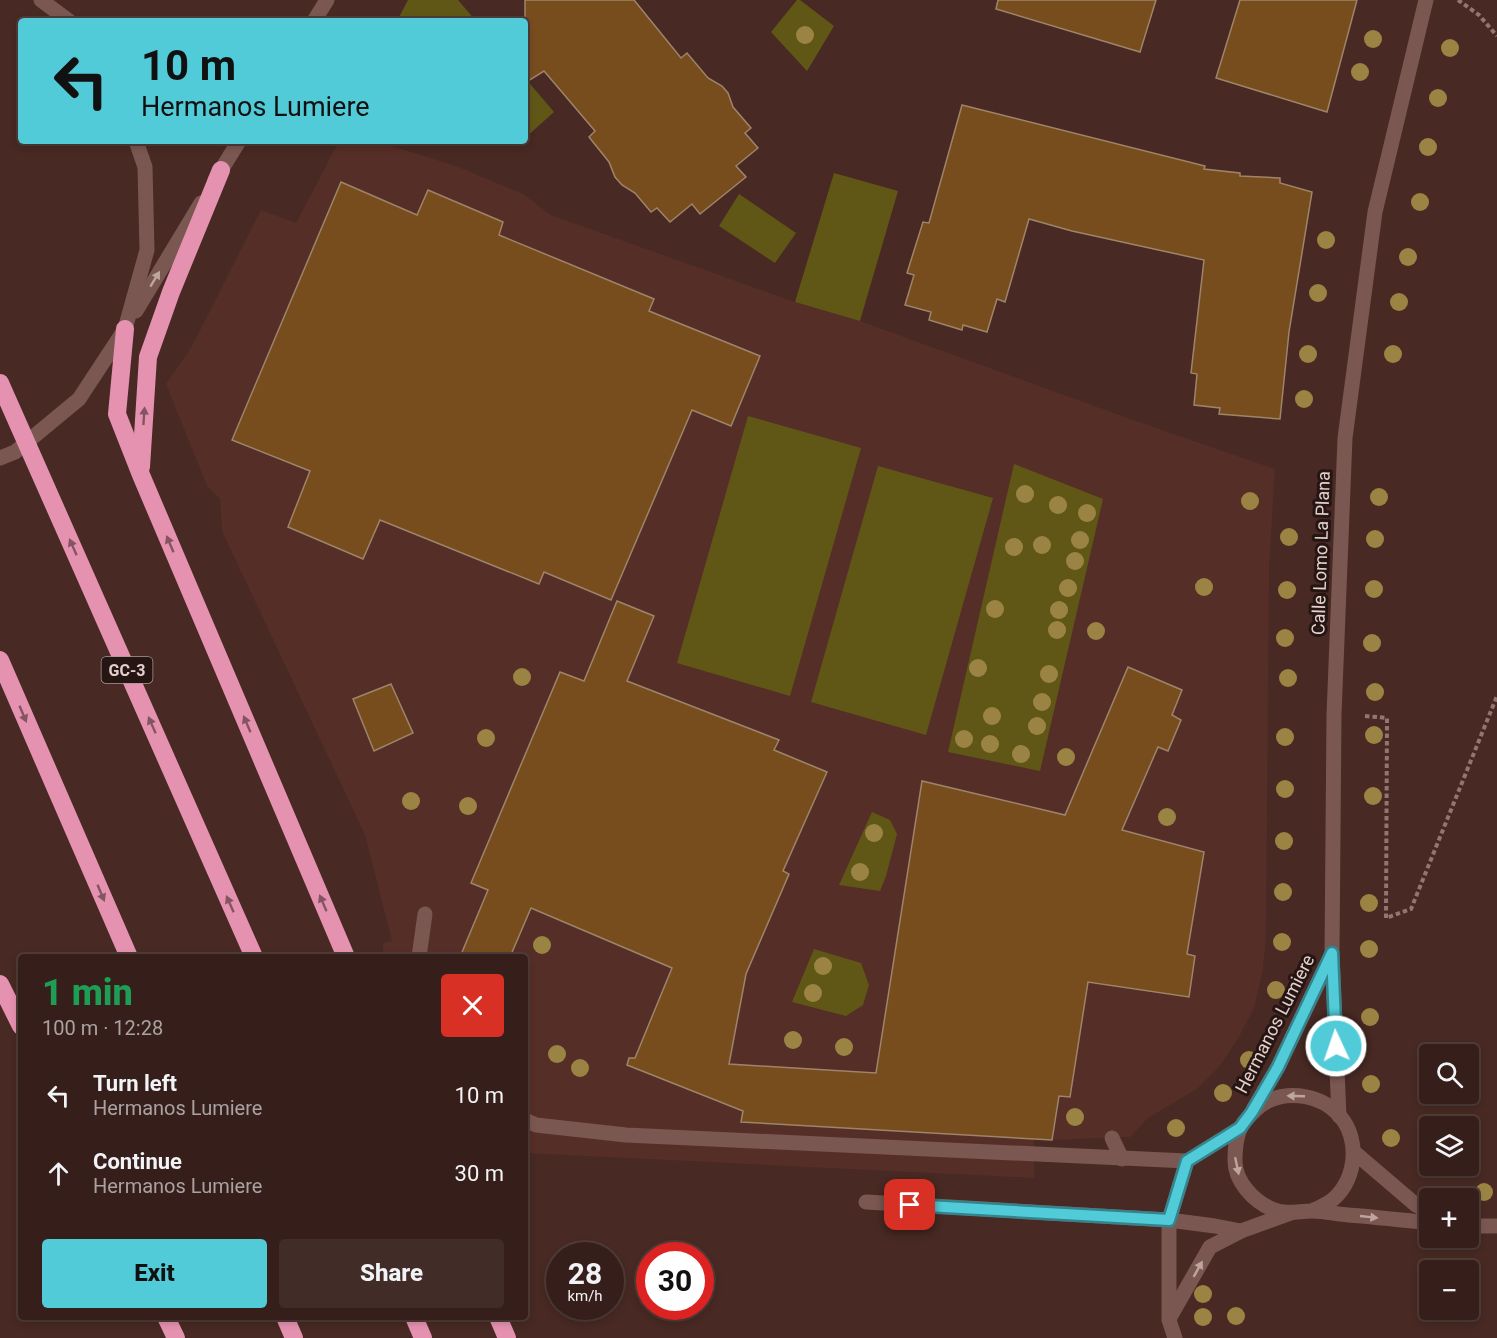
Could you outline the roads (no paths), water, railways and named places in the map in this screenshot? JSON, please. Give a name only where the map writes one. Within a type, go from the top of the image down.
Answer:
[{"type":"highway","points":[[141,475],[148,357],[171,292],[220,170]]},
{"type":"highway","points":[[125,329],[117,414],[345,954]]},
{"type":"highway","name":"GC-3","points":[[0,383],[253,954]]},
{"type":"highway","points":[[0,660],[128,954]]},
{"type":"highway","points":[[0,984],[18,1020]]},
{"type":"highway","points":[[168,1320],[177,1338]]},
{"type":"highway","points":[[286,1320],[294,1338]]},
{"type":"highway","points":[[415,1320],[423,1338]]},
{"type":"highway","points":[[499,1320],[507,1338]]},
{"type":"street","points":[[41,0],[65,18]]},
{"type":"street","points":[[316,18],[327,0]]},
{"type":"street","name":"Calle Lomo La Plana","points":[[1340,1116],[1332,953],[1334,715],[1345,438],[1375,212],[1426,0]]},
{"type":"street","points":[[125,329],[147,250],[145,167],[137,144]]},
{"type":"street","points":[[0,458],[15,452],[79,399],[125,329],[237,144]]},
{"type":"street","points":[[419,954],[425,914]]},
{"type":"street","name":"Hermanos Lumiere","points":[[1252,1112],[1278,1067],[1332,953]]},
{"type":"street","points":[[528,1121],[536,1125],[626,1136],[1187,1161],[1240,1128],[1252,1112],[1267,1101],[1287,1096],[1306,1096],[1324,1104],[1340,1116],[1349,1132],[1354,1152],[1351,1171],[1342,1189],[1329,1203],[1311,1211]]},
{"type":"street","points":[[1240,1128],[1235,1147],[1235,1166],[1243,1184],[1256,1200],[1272,1210],[1292,1214]]},
{"type":"street","points":[[1112,1138],[1122,1159]]},
{"type":"street","points":[[1354,1152],[1419,1206]]},
{"type":"street","points":[[1175,1338],[1169,1320],[1169,1220],[1187,1161]]},
{"type":"street","points":[[866,1202],[1169,1220],[1242,1231]]},
{"type":"street","points":[[1169,1320],[1210,1247],[1242,1231],[1292,1214],[1311,1211],[1419,1222]]},
{"type":"street","points":[[1479,1226],[1497,1226]]}]
